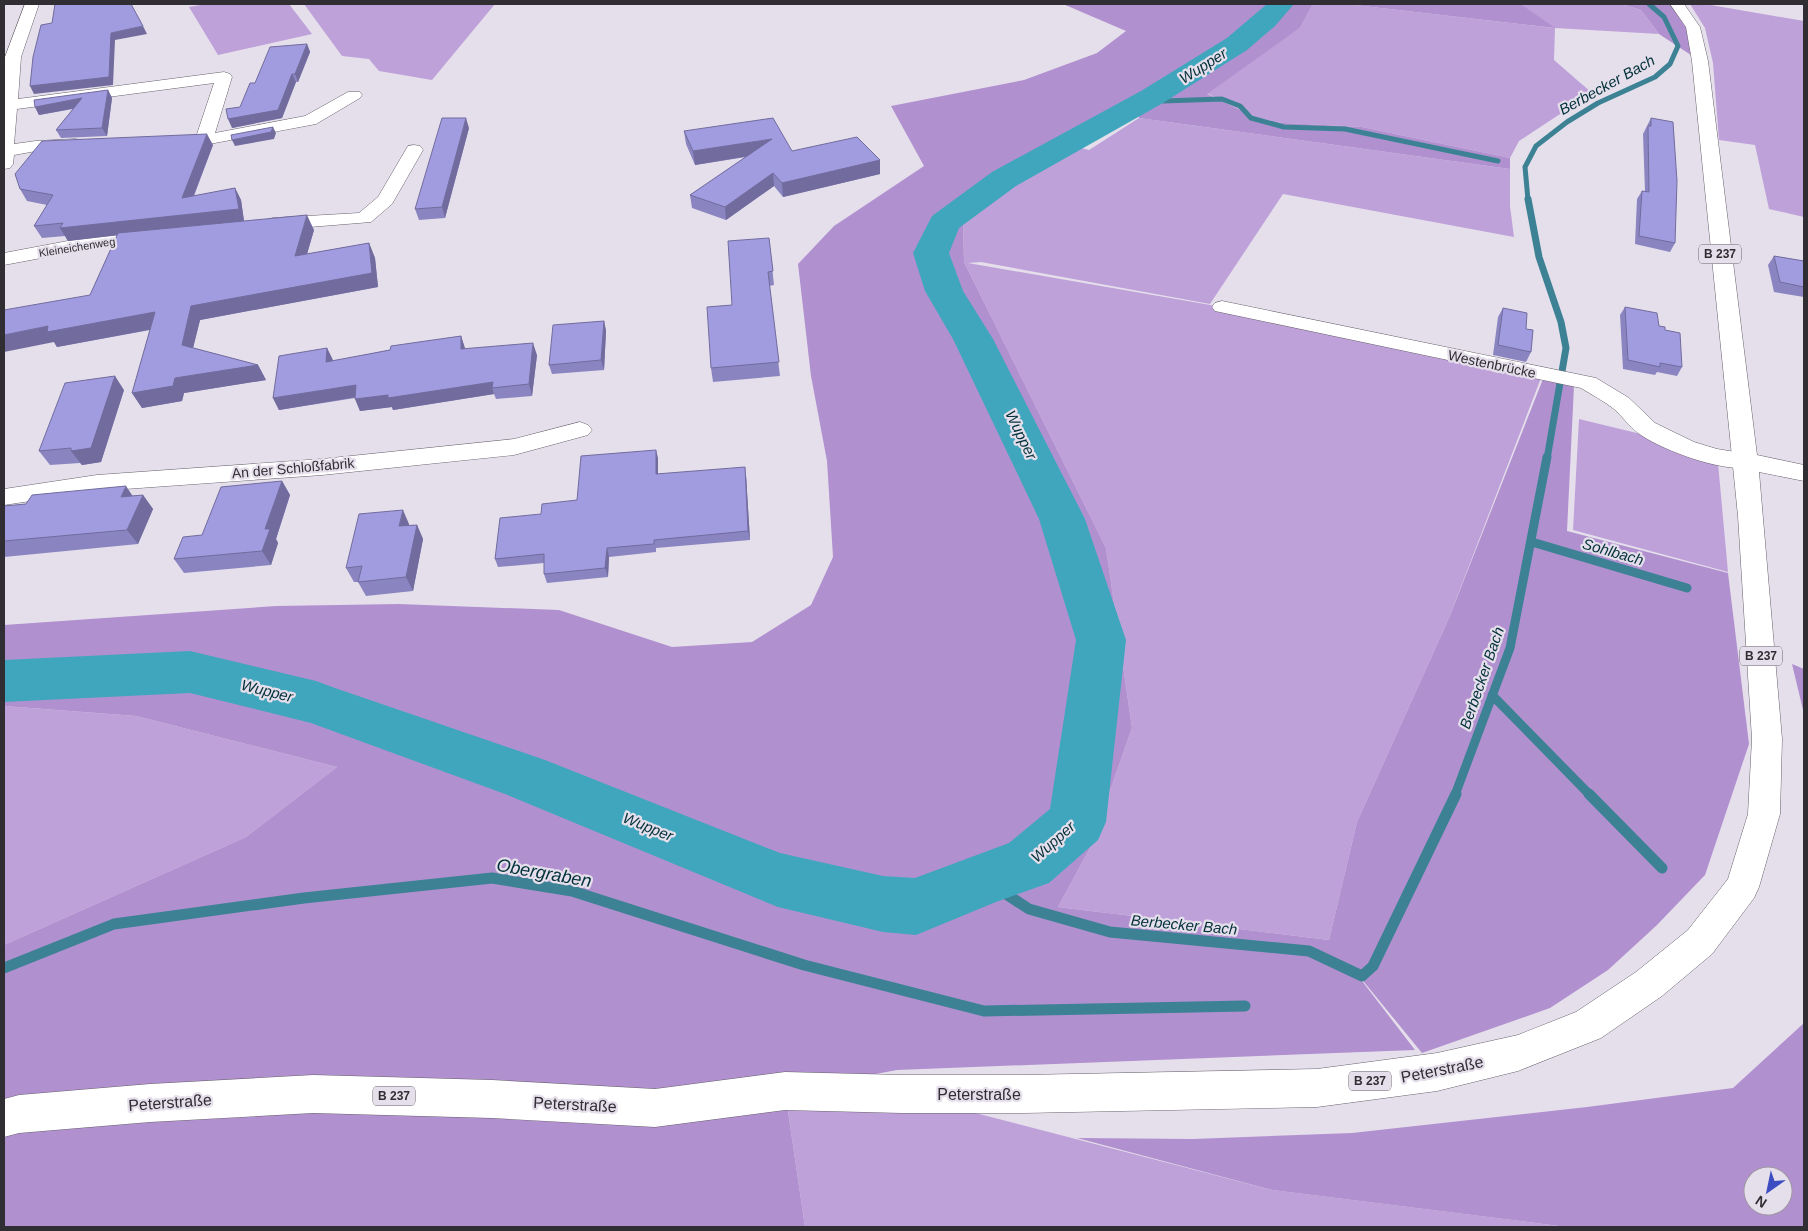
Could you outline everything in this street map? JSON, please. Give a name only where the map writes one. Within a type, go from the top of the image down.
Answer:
[{"type":"main road","points":[[32,4],[13,57],[5,158],[36,146],[92,144]]},
{"type":"main road","name":"B 237","points":[[1676,4],[1693,26],[1700,62],[1745,461]]},
{"type":"main road","points":[[7,116],[224,77],[204,140]]},
{"type":"main road","points":[[186,140],[204,140],[310,120],[354,94]]},
{"type":"main road","points":[[252,226],[364,218],[385,200],[414,150]]},
{"type":"main road","name":"Kleineichenweg","points":[[4,259],[73,246],[165,235]]},
{"type":"main road","name":"Westenbrücke","points":[[1222,307],[1588,383],[1621,403],[1647,428],[1686,448],[1716,457],[1804,473]]},
{"type":"main road","name":"An der Schloßfabrik","points":[[4,497],[97,483],[313,467],[514,447],[580,430]]},
{"type":"main road","name":"Peterstraße","points":[[4,1118],[19,1114],[150,1103],[313,1094],[492,1099],[655,1108],[785,1091],[996,1094],[1317,1088],[1437,1072],[1518,1053],[1588,1025],[1649,984],[1700,942],[1742,887],[1764,814],[1767,739],[1745,461]]},
{"type":"shaded area","points":[[206,4],[289,4],[312,34],[218,55],[189,7]]},
{"type":"shaded area","points":[[304,4],[495,4],[432,80],[379,71],[369,59],[342,56]]},
{"type":"shaded area","points":[[1063,4],[1313,4],[1300,28],[1207,94],[1266,122],[1362,127],[1510,158],[1510,169],[1139,118],[1137,103],[1221,46],[1182,68],[1073,146],[963,218],[964,262],[1106,548],[1132,728],[1090,848],[1058,907],[1329,940],[1357,822],[1449,618],[1543,379],[1574,386],[1567,531],[1728,573],[1749,744],[1705,875],[1657,925],[1608,970],[1550,1008],[1422,1053],[1346,960],[1415,1050],[897,1070],[785,1091],[805,1227],[4,1227],[4,945],[246,837],[337,767],[136,716],[4,706],[4,625],[276,606],[399,604],[559,610],[672,647],[752,642],[811,605],[833,557],[827,461],[811,376],[798,264],[834,226],[924,166],[891,106],[1024,80],[1097,53],[1126,31]]},
{"type":"shaded area","points":[[1313,4],[1346,4],[1554,28],[1521,4],[1621,4],[1641,10],[1659,34],[1555,28],[1554,60],[1592,93],[1519,141],[1510,158],[1362,127],[1266,122],[1206,93],[1300,28]]},
{"type":"shaded area","points":[[1346,4],[1521,4],[1555,28]]},
{"type":"shaded area","points":[[1621,4],[1677,4],[1693,27],[1700,61],[1659,34],[1641,10]]},
{"type":"shaded area","points":[[1690,4],[1705,4],[1804,21],[1804,217],[1769,209],[1755,145],[1719,140],[1713,63],[1705,28]]},
{"type":"shaded area","points":[[1139,118],[1510,169],[1510,206],[1514,237],[1283,194],[1210,304],[981,262],[968,263],[1222,307],[1541,378],[1449,618],[1357,822],[1329,940],[1058,907],[1090,848],[1132,728],[1106,548],[964,262],[963,218],[1073,146],[1089,150]]},
{"type":"shaded area","points":[[1579,419],[1649,436],[1718,463],[1728,572],[1573,530]]},
{"type":"shaded area","points":[[1792,664],[1804,669],[1804,714]]},
{"type":"shaded area","points":[[4,706],[136,716],[337,767],[246,837],[4,945]]},
{"type":"shaded area","points":[[1804,1023],[1804,1227],[1567,1227],[1272,1190],[1077,1138],[1193,1139],[1352,1133],[1587,1107],[1733,1088]]},
{"type":"shaded area","points":[[785,1091],[902,1094],[1272,1190],[1567,1227],[805,1227]]},
{"type":"building","points":[[55,4],[131,4],[143,26],[111,33],[109,77],[30,86],[33,57],[41,25],[52,23]]},
{"type":"building","points":[[307,44],[295,74],[292,74],[278,110],[228,119],[226,109],[240,107],[250,83],[255,83],[270,47]]},
{"type":"building","points":[[108,90],[102,128],[56,130],[82,98],[35,107],[34,100]]},
{"type":"building","points":[[442,118],[466,118],[442,207],[415,209]]},
{"type":"building","points":[[773,118],[792,151],[857,137],[880,160],[782,183],[773,173],[725,207],[690,195],[772,139],[693,151],[684,131]]},
{"type":"building","points":[[1651,118],[1673,122],[1677,181],[1675,243],[1639,236],[1642,191],[1649,192],[1648,126],[1651,126]]},
{"type":"building","points":[[273,127],[271,132],[232,140],[231,135]]},
{"type":"building","points":[[207,134],[182,198],[235,188],[239,209],[60,228],[63,223],[34,226],[53,195],[20,189],[15,174],[42,141]]},
{"type":"building","points":[[307,215],[295,256],[369,243],[372,273],[191,306],[182,345],[258,365],[175,378],[173,386],[132,393],[155,312],[47,332],[48,326],[4,335],[4,310],[90,295],[118,233]]},
{"type":"building","points":[[769,238],[773,271],[768,272],[779,362],[711,368],[707,307],[732,305],[728,241]]},
{"type":"building","points":[[1774,256],[1804,261],[1804,287],[1780,282]]},
{"type":"building","points":[[1625,307],[1657,313],[1659,326],[1665,327],[1665,330],[1680,333],[1682,367],[1660,363],[1660,367],[1628,360]]},
{"type":"building","points":[[1503,308],[1527,313],[1526,329],[1533,330],[1531,352],[1498,345]]},
{"type":"building","points":[[604,321],[601,360],[549,365],[553,325]]},
{"type":"building","points":[[461,336],[461,349],[533,343],[529,384],[492,388],[493,382],[388,398],[388,395],[355,399],[356,385],[273,398],[279,356],[327,348],[326,362],[390,350],[391,346]]},
{"type":"building","points":[[115,376],[91,448],[71,451],[71,448],[39,451],[65,383]]},
{"type":"building","points":[[656,450],[656,474],[745,467],[748,531],[654,540],[654,544],[607,548],[605,568],[544,574],[544,554],[495,559],[500,518],[541,514],[542,504],[577,500],[581,456]]},
{"type":"building","points":[[282,481],[265,529],[270,529],[262,551],[174,559],[183,537],[202,535],[221,487]]},
{"type":"building","points":[[126,486],[121,497],[143,495],[127,530],[4,541],[4,506],[26,504],[32,495]]},
{"type":"building","points":[[403,510],[399,526],[417,525],[406,577],[358,582],[362,566],[346,568],[359,514]]},
{"type":"waterway","name":"Wupper","points":[[4,681],[190,672],[316,703],[525,777],[778,880],[883,904],[916,907],[983,879],[1028,864],[1077,822],[1101,640],[1062,519],[973,339],[944,291],[931,253],[944,223],[1004,179],[1152,97],[1237,44],[1266,20],[1281,4]]},
{"type":"waterway","name":"Berbecker Bach","points":[[1528,200],[1525,167],[1536,146],[1567,122],[1598,103],[1655,77],[1670,64],[1678,46],[1664,17],[1649,4]]},
{"type":"waterway","points":[[1152,97],[1163,101],[1222,99],[1240,106],[1251,118],[1284,127],[1345,129],[1498,161]]},
{"type":"waterway","name":"Berbecker Bach","points":[[1528,199],[1539,257],[1561,322],[1566,348],[1547,459]]},
{"type":"waterway","name":"Berbecker Bach","points":[[1492,695],[1510,648],[1547,457]]},
{"type":"waterway","name":"Sohlbach","points":[[1532,542],[1687,588]]},
{"type":"waterway","name":"Berbecker Bach","points":[[1455,795],[1492,695]]},
{"type":"waterway","points":[[1492,695],[1590,795]]},
{"type":"waterway","name":"Berbecker Bach","points":[[983,879],[1029,909],[1110,932],[1309,951],[1362,976],[1373,966],[1456,794]]},
{"type":"waterway","points":[[1589,794],[1662,868]]},
{"type":"waterway","name":"Obergraben","points":[[4,968],[114,924],[304,898],[492,878],[572,891],[804,965],[984,1011],[1245,1006]]}]
